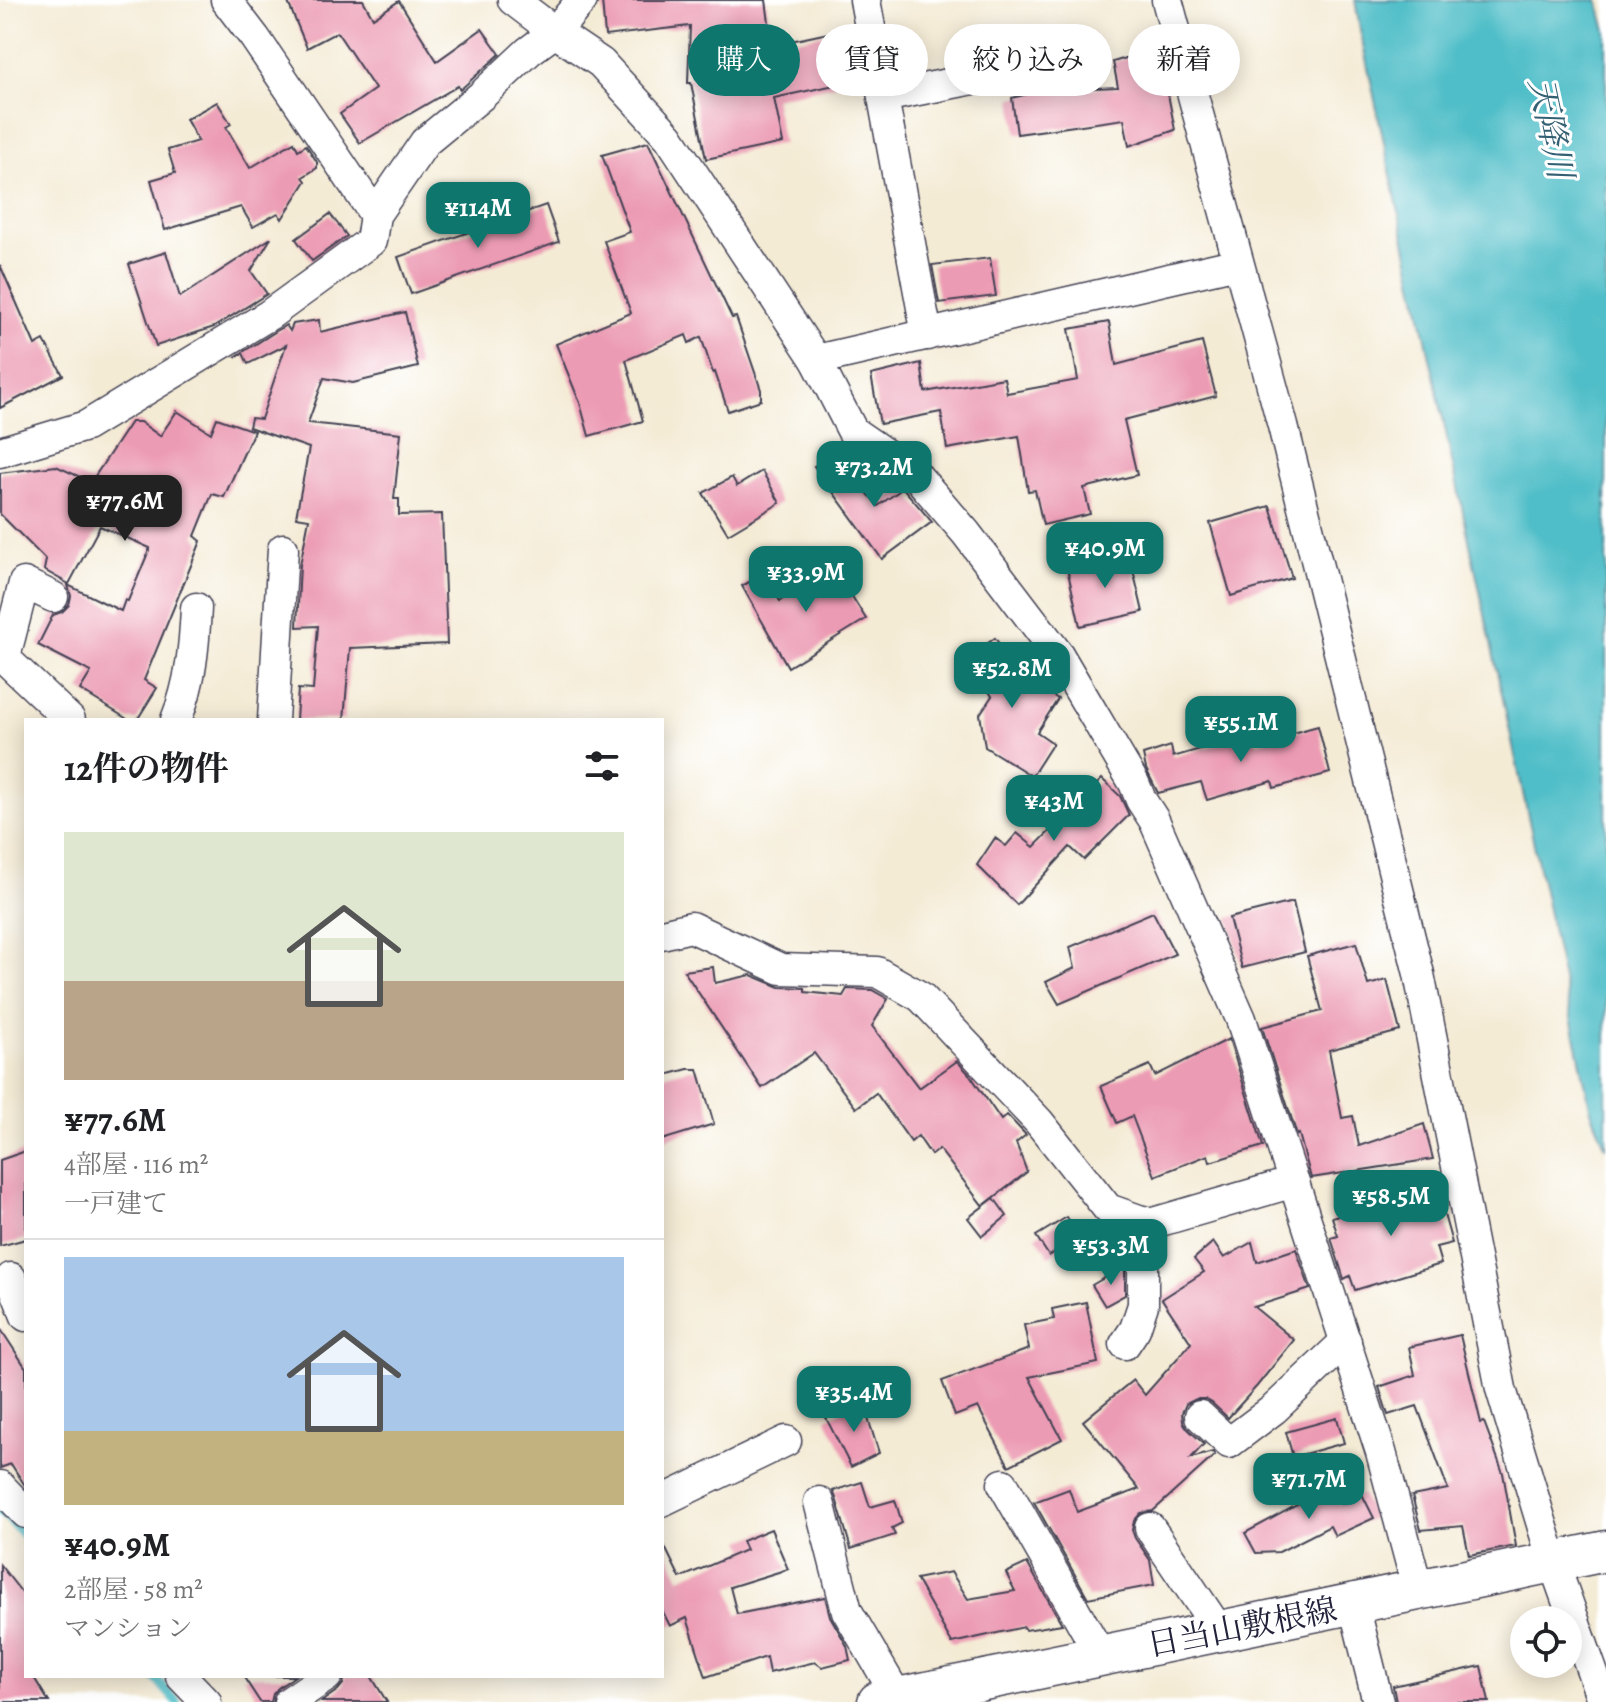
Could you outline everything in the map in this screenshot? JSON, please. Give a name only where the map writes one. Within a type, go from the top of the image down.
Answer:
[{"type":"main road","name":"日当山敷根線","points":[[888,1700],[989,1691],[1101,1656],[1581,1556]]},
{"type":"street","points":[[226,0],[375,215]]},
{"type":"street","points":[[513,0],[601,63],[669,137],[816,360],[853,432],[916,475],[966,533],[1058,654],[1134,783],[1154,820],[1241,1019],[1381,1452],[1418,1590]]},
{"type":"street","points":[[0,452],[86,426],[269,315],[371,241],[375,215],[425,142],[555,32],[582,0]]},
{"type":"street","points":[[865,0],[927,335]]},
{"type":"street","points":[[1167,0],[1283,426],[1419,974],[1501,1389],[1581,1556],[1603,1702]]},
{"type":"street","points":[[883,97],[944,85]]},
{"type":"street","points":[[816,360],[1238,263]]},
{"type":"street","points":[[273,718],[283,549]]},
{"type":"street","points":[[53,597],[24,583],[2,656],[68,718]]},
{"type":"street","points":[[177,718],[186,694],[196,608]]},
{"type":"street","points":[[664,934],[691,927],[781,969],[877,972],[921,997],[1039,1122],[1108,1209],[1150,1224],[1294,1182]]},
{"type":"street","points":[[1125,1344],[1135,1329],[1143,1305],[1143,1221]]},
{"type":"street","points":[[12,1277],[24,1310]]},
{"type":"street","points":[[1200,1416],[1229,1443],[1274,1409],[1346,1341]]},
{"type":"street","points":[[664,1500],[786,1441]]},
{"type":"street","points":[[1003,1484],[1101,1656]]},
{"type":"street","points":[[0,1486],[24,1511]]},
{"type":"street","points":[[819,1502],[847,1611],[888,1700]]},
{"type":"street","points":[[1150,1528],[1220,1632]]},
{"type":"street","points":[[1354,1605],[1378,1702]]},
{"type":"street","points":[[183,1678],[206,1702]]},
{"type":"street","points":[[289,1702],[324,1678]]},
{"type":"water","name":"天降川","points":[[1355,0],[1598,0],[1606,31],[1606,1148],[1591,1111]]},
{"type":"building","points":[[287,0],[363,0],[373,18],[399,1],[437,61],[482,29],[500,54],[460,90],[458,86],[360,143],[340,114],[375,89],[337,32],[307,48]]},
{"type":"building","points":[[602,0],[766,0],[769,24],[688,24],[605,36]]},
{"type":"building","points":[[816,36],[816,89],[800,92],[800,39]]},
{"type":"building","points":[[1128,57],[1128,96],[1168,96],[1175,130],[1129,146],[1124,119],[1017,134],[1012,98],[1112,96],[1112,87],[1118,87],[1113,62]]},
{"type":"building","points":[[694,96],[783,96],[774,98],[783,143],[706,159]]},
{"type":"building","points":[[217,102],[231,124],[226,127],[250,168],[294,142],[298,150],[306,145],[317,162],[317,168],[303,177],[306,181],[282,219],[278,213],[253,227],[241,207],[165,230],[151,180],[175,173],[168,150],[198,141],[186,119]]},
{"type":"building","points":[[648,142],[732,318],[736,317],[761,390],[761,400],[728,411],[701,337],[689,343],[686,335],[626,360],[643,421],[589,436],[580,403],[556,344],[631,313],[604,241],[630,232],[602,155]]},
{"type":"building","points":[[546,205],[559,242],[411,294],[398,257]]},
{"type":"building","points":[[330,214],[347,236],[312,261],[296,239]]},
{"type":"building","points":[[271,238],[251,271],[267,294],[214,327],[156,346],[129,264],[166,252],[180,297]]},
{"type":"building","points":[[990,258],[996,296],[939,303],[932,265]]},
{"type":"building","points":[[0,265],[35,345],[44,340],[63,375],[0,408]]},
{"type":"building","points":[[405,312],[418,367],[353,383],[324,378],[308,423],[401,433],[394,499],[399,499],[399,515],[442,514],[447,644],[350,648],[344,718],[296,718],[298,689],[313,690],[318,626],[297,627],[300,565],[309,519],[296,517],[309,448],[249,427],[251,418],[261,419],[286,345],[248,364],[243,353],[235,357],[286,325],[290,331],[293,324],[319,320],[320,332]]},
{"type":"building","points":[[1109,322],[1116,365],[1202,342],[1216,396],[1124,420],[1137,475],[1084,488],[1090,514],[1043,525],[1035,490],[1028,491],[1019,436],[947,449],[941,412],[880,424],[871,375],[921,363],[925,392],[1004,378],[1007,393],[1078,380],[1069,329]]},
{"type":"building","points":[[177,411],[211,433],[217,418],[254,431],[224,497],[212,494],[195,536],[201,541],[144,680],[157,688],[138,718],[126,718],[80,690],[91,672],[38,645],[53,615],[69,605],[71,596],[68,585],[121,611],[150,548],[100,526],[69,584],[44,570],[46,560],[0,514],[0,473],[56,466],[91,482],[131,422],[140,422],[160,436]]},
{"type":"building","points":[[835,454],[878,506],[903,488],[932,522],[882,559],[814,466]]},
{"type":"building","points":[[762,471],[780,503],[728,534],[703,493],[732,477],[737,486]]},
{"type":"building","points":[[1270,506],[1292,578],[1231,596],[1210,523]]},
{"type":"building","points":[[1129,553],[1143,612],[1080,626],[1067,568]]},
{"type":"building","points":[[832,564],[866,619],[788,667],[742,586],[762,575],[780,601]]},
{"type":"building","points":[[995,638],[1023,677],[1058,699],[1037,732],[1053,743],[1032,776],[985,747],[980,714],[992,696],[966,659]]},
{"type":"building","points":[[1318,726],[1330,773],[1274,788],[1272,781],[1207,800],[1201,782],[1158,793],[1143,755],[1171,746],[1173,757],[1252,734],[1256,743]]},
{"type":"building","points":[[1102,779],[1120,796],[1129,815],[1084,860],[1070,847],[1017,905],[977,865],[995,838],[1006,846],[1017,833],[1034,847]]},
{"type":"building","points":[[1293,902],[1305,952],[1242,968],[1229,918]]},
{"type":"building","points":[[1153,912],[1175,954],[1059,1004],[1046,982],[1075,968],[1070,947]]},
{"type":"building","points":[[1356,943],[1368,985],[1387,980],[1400,1031],[1329,1050],[1342,1118],[1353,1116],[1359,1146],[1424,1124],[1433,1159],[1311,1178],[1262,1027],[1322,1011],[1307,956]]},
{"type":"building","points":[[713,967],[715,983],[751,975],[780,987],[805,988],[805,992],[843,996],[847,989],[872,990],[888,999],[872,1026],[919,1088],[957,1061],[1001,1120],[1007,1115],[1026,1135],[1016,1143],[1027,1172],[983,1206],[939,1149],[931,1155],[918,1136],[911,1142],[876,1093],[856,1108],[814,1053],[762,1088],[684,971]]},
{"type":"building","points":[[1229,1039],[1263,1146],[1210,1162],[1208,1155],[1155,1176],[1132,1116],[1117,1123],[1101,1086],[1150,1065],[1155,1076]]},
{"type":"building","points":[[698,1069],[714,1124],[664,1139],[664,1075]]},
{"type":"building","points":[[24,1152],[24,1240],[0,1246],[0,1160]]},
{"type":"building","points":[[1436,1186],[1452,1243],[1436,1247],[1441,1264],[1355,1290],[1350,1276],[1344,1279],[1331,1238],[1338,1236],[1332,1217]]},
{"type":"building","points":[[994,1198],[1007,1216],[982,1236],[968,1218]]},
{"type":"building","points":[[1067,1217],[1080,1237],[1049,1256],[1036,1236]]},
{"type":"building","points":[[1213,1242],[1224,1258],[1252,1242],[1257,1262],[1296,1249],[1310,1289],[1254,1307],[1294,1340],[1228,1418],[1205,1399],[1186,1404],[1182,1413],[1183,1422],[1204,1444],[1191,1458],[1213,1452],[1215,1455],[1153,1511],[1141,1513],[1134,1521],[1132,1530],[1150,1560],[1154,1585],[1088,1598],[1034,1502],[1069,1489],[1077,1512],[1139,1489],[1083,1421],[1133,1380],[1145,1395],[1191,1343],[1162,1299],[1204,1272],[1194,1259]]},
{"type":"building","points":[[1123,1267],[1125,1295],[1105,1306],[1092,1285]]},
{"type":"building","points":[[1086,1302],[1098,1363],[1029,1377],[1062,1439],[1009,1466],[978,1407],[955,1416],[942,1381],[1029,1349],[1024,1325],[1054,1319],[1052,1309]]},
{"type":"building","points":[[0,1328],[24,1365],[24,1484],[11,1464],[0,1468]]},
{"type":"building","points":[[1460,1335],[1481,1423],[1484,1422],[1503,1473],[1516,1546],[1469,1555],[1463,1526],[1421,1530],[1412,1496],[1448,1489],[1417,1406],[1388,1415],[1379,1387],[1415,1375],[1409,1347]]},
{"type":"building","points":[[857,1403],[864,1416],[867,1415],[879,1453],[851,1467],[826,1418]]},
{"type":"building","points":[[1337,1418],[1344,1443],[1293,1457],[1286,1432]]},
{"type":"building","points":[[862,1482],[870,1507],[895,1500],[902,1523],[892,1528],[895,1535],[851,1549],[833,1491]]},
{"type":"building","points":[[1332,1486],[1341,1504],[1362,1494],[1374,1518],[1335,1536],[1330,1526],[1279,1552],[1256,1553],[1245,1533]]},
{"type":"building","points":[[771,1529],[788,1569],[730,1587],[737,1614],[825,1597],[850,1660],[822,1667],[815,1662],[769,1673],[766,1657],[706,1677],[687,1618],[670,1626],[664,1614],[664,1545],[680,1578],[746,1550],[742,1541]]},
{"type":"building","points":[[1027,1563],[1062,1624],[1026,1630],[1024,1627],[952,1643],[916,1579],[951,1572],[968,1599],[1015,1591],[1006,1573]]},
{"type":"building","points":[[0,1565],[24,1595],[24,1678],[34,1678],[49,1702],[0,1702]]},
{"type":"building","points":[[1481,1666],[1489,1702],[1396,1702],[1393,1686]]},
{"type":"building","points":[[244,1678],[292,1678],[278,1688],[271,1702],[260,1702]]},
{"type":"building","points":[[344,1678],[372,1678],[387,1702],[321,1702],[343,1684]]},
{"type":"waterway","points":[[0,1510],[24,1536]]},
{"type":"waterway","points":[[155,1678],[177,1702]]}]
